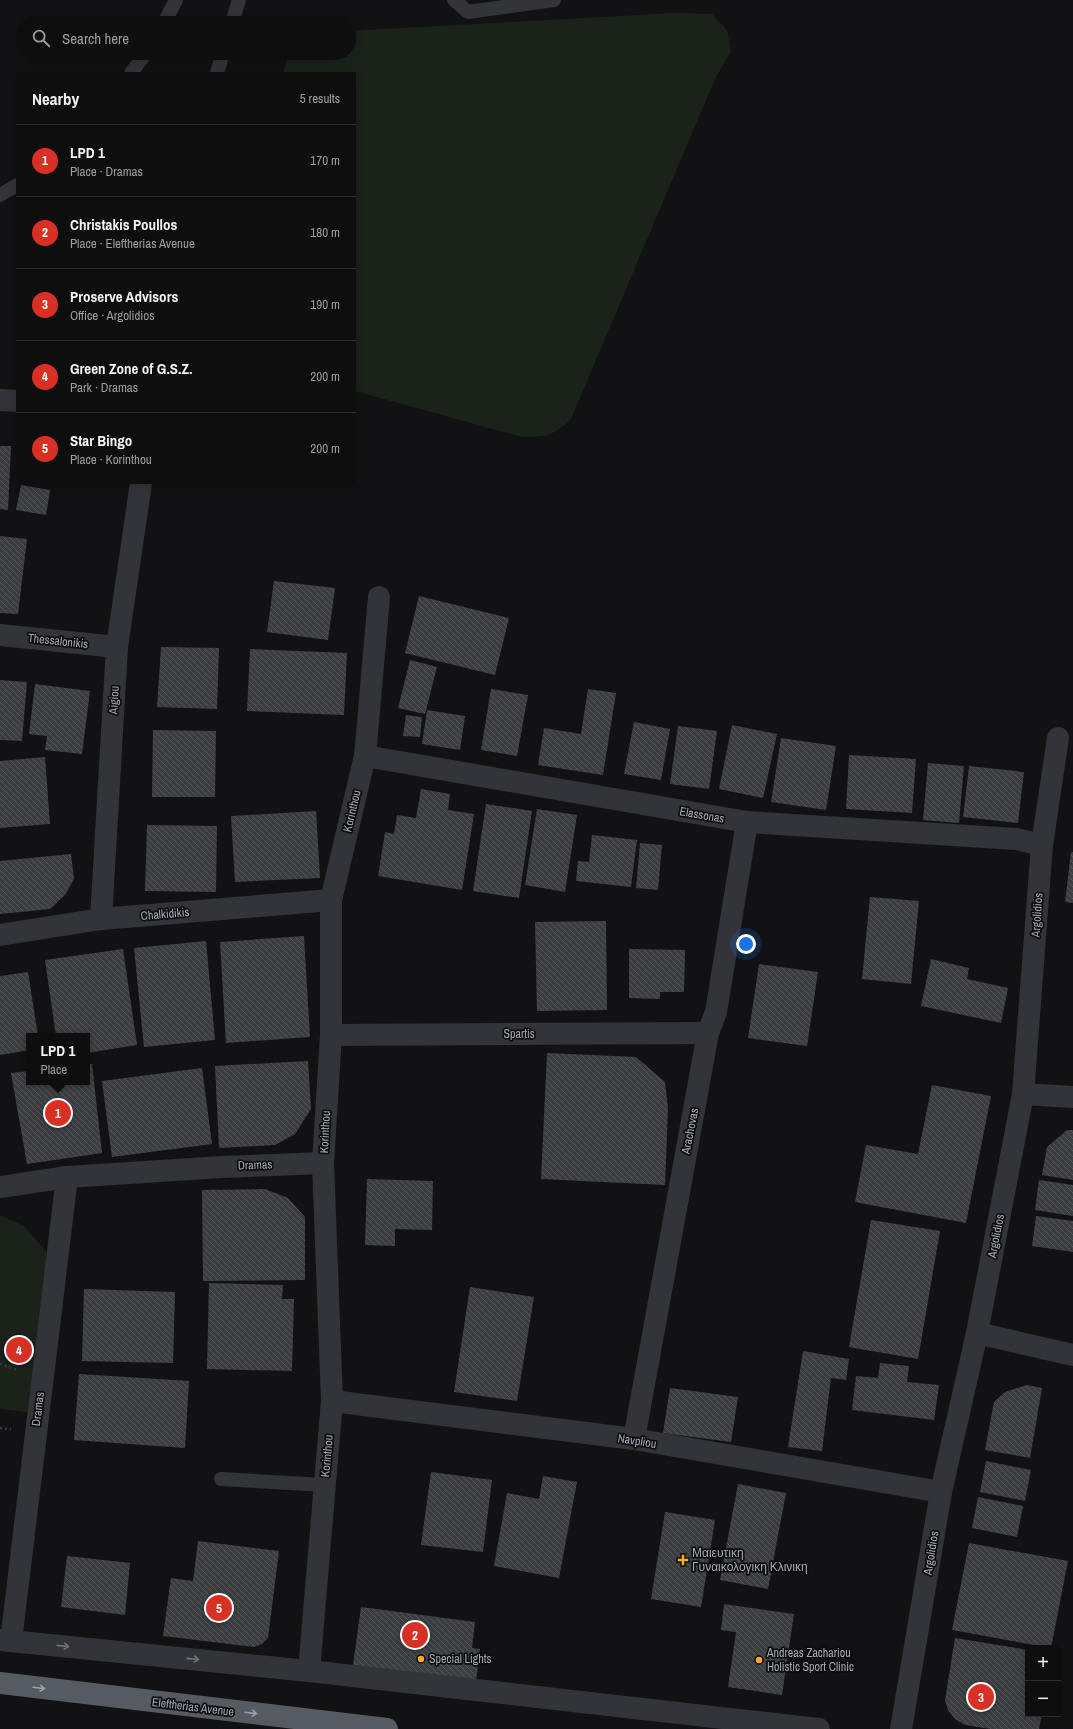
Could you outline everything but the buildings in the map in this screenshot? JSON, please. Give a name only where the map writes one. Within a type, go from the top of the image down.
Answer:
[{"type":"highway","name":"Eleftherias Avenue","points":[[0,1683],[387,1729]]},
{"type":"street","points":[[0,400],[16,402]]},
{"type":"street","name":"Aigiou","points":[[101,919],[117,647],[141,484]]},
{"type":"street","name":"Korinthou","points":[[309,1671],[332,1401],[323,1163],[330,1035],[331,900],[365,756],[379,597]]},
{"type":"street","name":"Thessalonikis","points":[[0,635],[117,647]]},
{"type":"street","name":"Argolidios","points":[[901,1729],[941,1492],[977,1333],[1023,1094],[1042,845],[1058,738]]},
{"type":"street","name":"Elassonas","points":[[365,756],[747,822],[1016,839],[1042,845]]},
{"type":"street","name":"Arachovas","points":[[634,1439],[708,1034],[716,1012],[747,822]]},
{"type":"street","name":"Chalkidikis","points":[[0,935],[101,919],[331,900]]},
{"type":"street","name":"Spartis","points":[[330,1035],[708,1034]]},
{"type":"street","points":[[1023,1094],[1073,1097]]},
{"type":"street","name":"Dramas","points":[[0,1187],[67,1177],[222,1167],[323,1163]]},
{"type":"street","name":"Dramas","points":[[5,1641],[67,1177]]},
{"type":"street","points":[[977,1333],[1073,1354]]},
{"type":"street","name":"Navpliou","points":[[332,1401],[634,1439],[941,1492]]},
{"type":"street","points":[[5,1641],[309,1671],[819,1729]]},
{"type":"lane","points":[[168,16],[176,0]]},
{"type":"lane","points":[[234,16],[239,0]]},
{"type":"lane","points":[[454,0],[468,12],[554,0]]},
{"type":"lane","points":[[132,72],[141,60]]},
{"type":"lane","points":[[217,72],[221,60]]},
{"type":"lane","points":[[0,195],[16,186]]},
{"type":"lane","points":[[221,1479],[324,1484]]},
{"type":"shaded area","points":[[673,13],[712,14],[727,30],[731,51],[715,79],[571,419],[554,432],[538,437],[522,437],[356,391],[356,72],[283,72],[287,60],[356,60],[356,31]]},
{"type":"shaded area","points":[[0,1215],[24,1226],[46,1251],[50,1291],[27,1412],[0,1409]]},
{"type":"place","name":"LPD 1","points":[[58,1113]]},
{"type":"place","name":"Green Zone of G.S.Z.","points":[[19,1350]]},
{"type":"place","name":"Μαιευτικη Γυναικολογικη Κλινικη","points":[[683,1560]]},
{"type":"place","name":"Star Bingo","points":[[219,1608]]},
{"type":"place","name":"Christakis Poullos","points":[[415,1635]]},
{"type":"place","name":"Special Lights","points":[[421,1659]]},
{"type":"place","name":"Andreas Zachariou Holistic Sport Clinic","points":[[759,1660]]},
{"type":"place","name":"Proserve Advisors","points":[[981,1697]]}]
